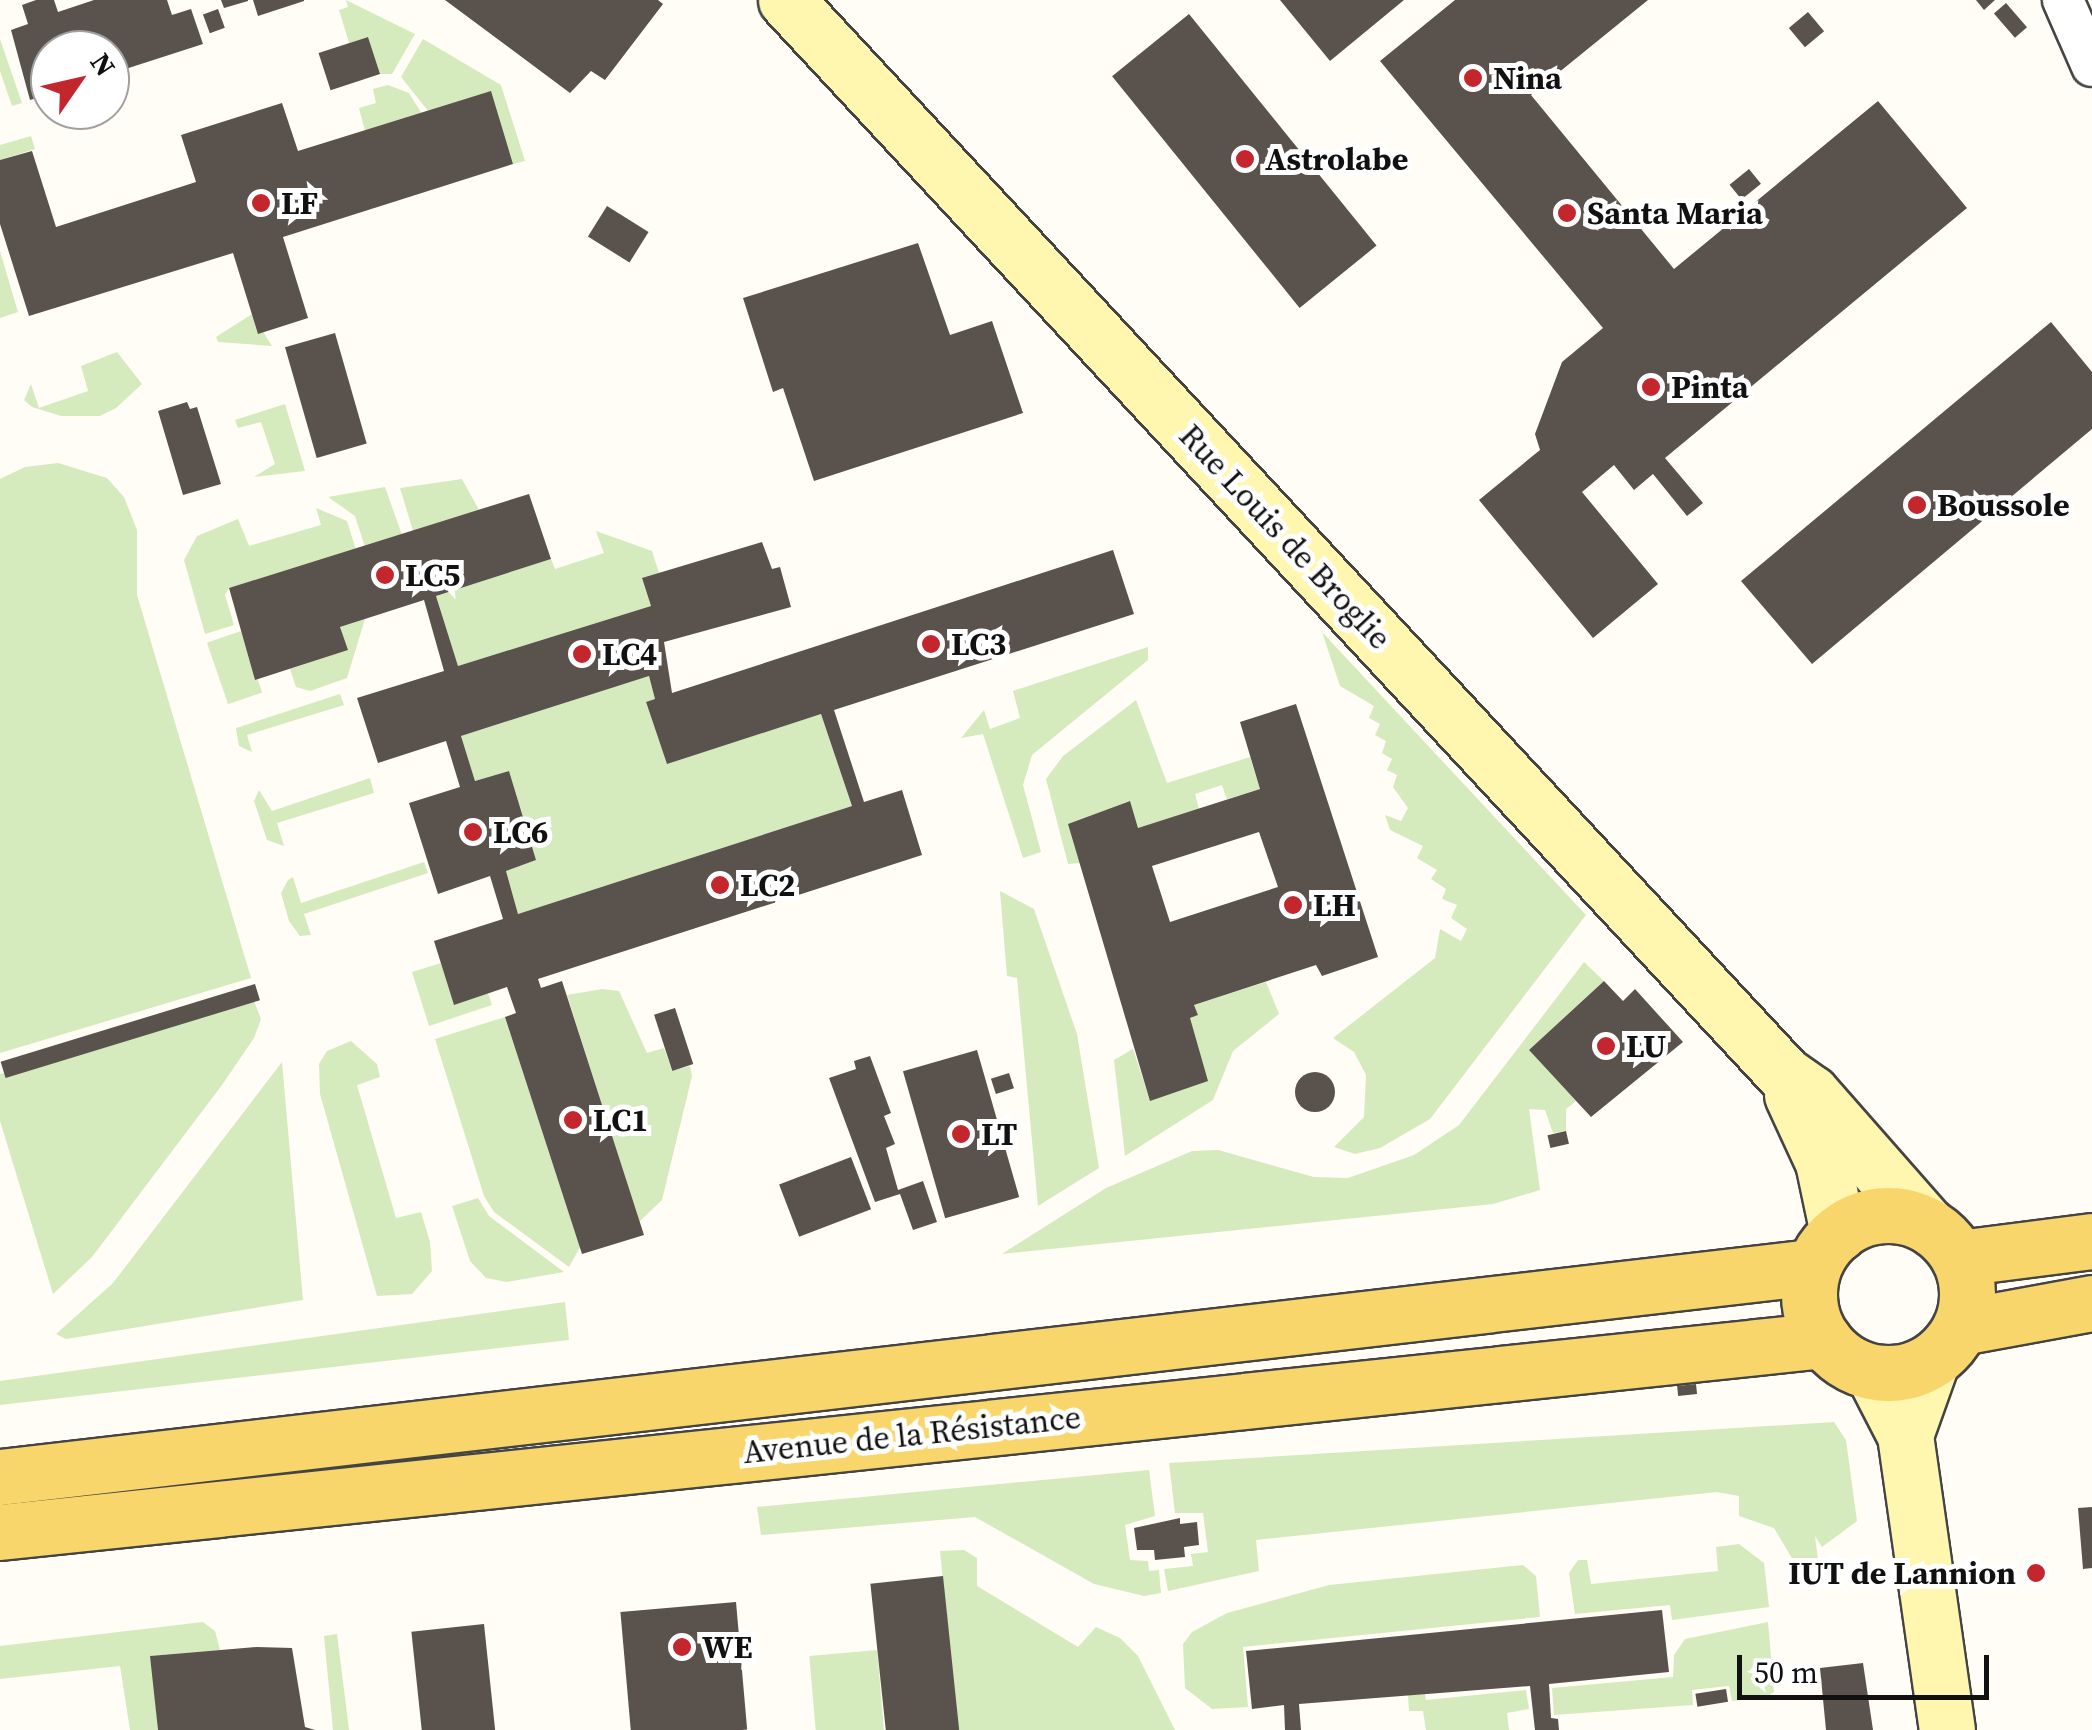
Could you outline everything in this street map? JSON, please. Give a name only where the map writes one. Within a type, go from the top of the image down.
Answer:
[{"type":"main road","points":[[2092,1241],[1942,1241],[1880,1215],[1826,1250],[1812,1317],[1824,1340],[1845,1361],[1874,1372],[1904,1373],[1946,1344],[2092,1303]]},
{"type":"main road","points":[[1942,1241],[1968,1292],[1946,1344]]},
{"type":"main road","name":"Avenue de la Résistance","points":[[0,1476],[1826,1250]]},
{"type":"main road","name":"Avenue de la Résistance","points":[[0,1532],[1824,1340]]},
{"type":"street","name":"Rue Louis de Broglie","points":[[786,0],[1784,1074],[1811,1093],[1942,1241]]},
{"type":"street","points":[[2063,0],[2092,66]]},
{"type":"street","name":"Rue Louis de Broglie","points":[[1784,1074],[1822,1162],[1826,1250]]},
{"type":"street","points":[[1904,1435],[1946,1344]]},
{"type":"street","points":[[1874,1372],[1904,1435],[1947,1730]]},
{"type":"green space","points":[[346,0],[415,34],[392,74],[380,74],[368,37],[349,43],[339,10],[348,7]]},
{"type":"green space","points":[[0,39],[22,103],[12,106],[0,71]]},
{"type":"green space","points":[[423,39],[501,85],[525,161],[513,164],[490,92],[429,112],[401,77]]},
{"type":"green space","points":[[388,85],[409,93],[422,114],[365,131],[359,108],[376,103],[373,89]]},
{"type":"green space","points":[[31,136],[35,149],[0,160],[0,145]]},
{"type":"green space","points":[[0,251],[18,312],[0,318]]},
{"type":"green space","points":[[252,314],[272,346],[218,342],[216,337]]},
{"type":"green space","points":[[117,352],[142,384],[116,408],[100,416],[61,416],[32,407],[24,400],[31,384],[39,408],[88,391],[81,366]]},
{"type":"green space","points":[[285,404],[305,471],[254,477],[275,464],[261,422],[238,428],[235,420]]},
{"type":"green space","points":[[58,463],[107,478],[124,497],[137,530],[137,595],[251,978],[0,1053],[0,479],[25,467]]},
{"type":"green space","points":[[462,479],[479,510],[413,531],[400,488]]},
{"type":"green space","points":[[385,487],[402,535],[365,547],[355,516],[328,497]]},
{"type":"green space","points":[[316,508],[347,521],[356,550],[229,588],[225,595],[234,625],[205,634],[184,560],[197,536],[238,519],[249,546],[321,525]]},
{"type":"green space","points":[[596,531],[652,551],[659,573],[642,579],[651,606],[458,666],[436,596],[551,559],[555,569],[604,553]]},
{"type":"green space","points":[[365,619],[347,678],[310,691],[296,687],[290,669],[347,650],[340,627]]},
{"type":"green space","points":[[241,631],[262,692],[228,704],[207,643]]},
{"type":"green space","points":[[1322,632],[1586,915],[1430,1119],[1380,1148],[1355,1154],[1334,1147],[1364,1117],[1366,1075],[1354,1052],[1333,1038],[1435,958],[1440,929],[1461,941],[1467,929],[1451,918],[1457,905],[1442,899],[1446,889],[1431,879],[1437,870],[1417,858],[1423,846],[1390,830],[1385,815],[1401,821],[1408,808],[1393,787],[1397,775],[1387,770],[1392,759],[1382,753],[1386,741],[1375,735],[1380,724],[1369,718],[1374,706],[1340,686]]},
{"type":"green space","points":[[1148,647],[1148,660],[1032,755],[1023,785],[1041,852],[1023,858],[983,734],[961,738],[984,710],[990,729],[1020,718],[1013,691]]},
{"type":"green space","points":[[649,676],[655,699],[646,703],[667,763],[821,714],[852,806],[518,914],[506,871],[536,860],[509,771],[475,781],[461,736]]},
{"type":"green space","points":[[340,694],[344,705],[247,735],[252,752],[239,746],[236,728]]},
{"type":"green space","points":[[1136,700],[1167,783],[1250,757],[1260,789],[1227,799],[1222,785],[1195,794],[1199,809],[1138,828],[1129,801],[1069,824],[1081,863],[1068,864],[1046,779],[1063,756]]},
{"type":"green space","points":[[370,778],[374,793],[277,823],[284,846],[267,840],[254,801],[259,790],[272,811]]},
{"type":"green space","points":[[424,862],[428,873],[304,914],[311,935],[300,936],[289,921],[281,893],[293,877],[301,903]]},
{"type":"green space","points":[[1000,891],[1034,909],[1077,1034],[1099,1168],[1038,1206],[1017,978],[1007,976]]},
{"type":"green space","points":[[1584,962],[1604,981],[1529,1050],[1576,1101],[1566,1109],[1566,1131],[1553,1133],[1545,1110],[1529,1109],[1540,1190],[1493,1204],[1002,1254],[1106,1188],[1192,1151],[1218,1150],[1314,1177],[1348,1178],[1414,1155],[1459,1125]]},
{"type":"green space","points":[[441,963],[454,1004],[488,993],[492,1005],[429,1026],[412,972]]},
{"type":"green space","points":[[1266,982],[1279,1014],[1233,1051],[1213,1100],[1125,1156],[1114,1060],[1133,1049],[1150,1100],[1190,1018],[1198,1015],[1194,1005]]},
{"type":"green space","points":[[602,989],[619,991],[647,1053],[664,1048],[672,1071],[690,1066],[692,1076],[662,1200],[639,1222],[567,995]]},
{"type":"green space","points":[[254,1001],[261,1019],[254,1038],[222,1085],[92,1257],[53,1294],[0,1121],[0,1074]]},
{"type":"green space","points":[[505,1017],[580,1247],[569,1267],[494,1212],[484,1196],[435,1039]]},
{"type":"green space","points":[[351,1041],[377,1064],[380,1077],[357,1085],[396,1218],[421,1212],[430,1242],[432,1271],[412,1294],[377,1296],[320,1094],[319,1064],[327,1051]]},
{"type":"green space","points":[[282,1062],[303,1300],[66,1339],[56,1334],[113,1283]]},
{"type":"green space","points":[[478,1198],[489,1216],[564,1272],[507,1282],[486,1278],[470,1261],[452,1206]]},
{"type":"green space","points":[[565,1302],[569,1340],[0,1405],[0,1381]]},
{"type":"green space","points":[[1834,1422],[1846,1440],[1857,1521],[1822,1547],[1815,1536],[1819,1568],[1799,1570],[1774,1528],[1739,1516],[1739,1496],[1717,1492],[1256,1540],[1259,1571],[1168,1591],[1164,1569],[1193,1566],[1191,1554],[1208,1552],[1203,1513],[1175,1513],[1169,1463]]},
{"type":"green space","points":[[1149,1470],[1155,1516],[1125,1525],[1130,1560],[1148,1561],[1149,1571],[1159,1570],[1161,1593],[1144,1596],[1094,1584],[975,1517],[761,1535],[757,1507]]},
{"type":"green space","points":[[1739,1544],[1764,1563],[1769,1607],[1672,1620],[1670,1605],[1575,1614],[1569,1573],[1578,1560],[1587,1560],[1591,1584],[1718,1571],[1716,1547]]},
{"type":"green space","points":[[964,1550],[977,1558],[977,1586],[1078,1647],[1096,1627],[1120,1638],[1138,1656],[1175,1730],[958,1730],[940,1551]]},
{"type":"green space","points":[[1523,1565],[1536,1576],[1540,1617],[1243,1647],[1248,1707],[1212,1709],[1185,1688],[1183,1644],[1192,1632],[1227,1613],[1329,1585]]},
{"type":"green space","points":[[203,1622],[215,1631],[220,1650],[151,1656],[158,1730],[130,1730],[120,1666],[0,1679],[0,1646]]},
{"type":"green space","points":[[1768,1622],[1774,1692],[1765,1698],[1732,1701],[1729,1686],[1692,1690],[1693,1705],[1554,1715],[1552,1688],[1673,1677],[1674,1655],[1685,1639]]},
{"type":"green space","points":[[337,1634],[349,1730],[333,1730],[324,1636]]},
{"type":"green space","points":[[877,1650],[884,1730],[816,1730],[809,1656]]},
{"type":"green space","points":[[1526,1690],[1529,1709],[1507,1713],[1509,1730],[1426,1730],[1423,1711],[1409,1711],[1408,1695],[1425,1694],[1426,1700]]},
{"type":"building","points":[[54,0],[58,12],[94,0],[167,0],[172,15],[191,9],[203,44],[130,68],[130,30],[30,30],[30,100],[11,30],[28,24],[22,5]]},
{"type":"building","points":[[221,0],[248,0],[248,1],[224,8]]},
{"type":"building","points":[[253,0],[304,0],[304,1],[258,16]]},
{"type":"building","points":[[445,0],[658,0],[663,4],[605,80],[591,71],[570,93]]},
{"type":"building","points":[[1280,0],[1404,0],[1330,61]]},
{"type":"building","name":"Pinta","points":[[1455,0],[1648,0],[1531,95],[1674,269],[1878,101],[1967,208],[1665,458],[1703,503],[1687,516],[1653,474],[1634,490],[1614,465],[1582,492],[1658,584],[1593,638],[1479,500],[1540,450],[1535,434],[1562,362],[1603,328],[1380,61]]},
{"type":"building","points":[[1976,0],[1995,0],[1984,10]]},
{"type":"building","points":[[2006,3],[2027,27],[2015,38],[1994,13]]},
{"type":"building","points":[[218,9],[225,28],[210,33],[203,14]]},
{"type":"building","points":[[1808,12],[1824,31],[1805,47],[1789,28]]},
{"type":"building","name":"Astrolabe","points":[[1189,14],[1377,246],[1300,308],[1112,76]]},
{"type":"building","points":[[368,37],[380,74],[331,90],[319,53]]},
{"type":"building","name":"LF","points":[[491,91],[513,164],[283,237],[308,318],[258,334],[233,253],[29,316],[0,224],[0,160],[32,151],[56,227],[196,182],[181,135],[282,103],[298,151]]},
{"type":"building","points":[[1749,169],[1761,184],[1742,199],[1730,185]]},
{"type":"building","points":[[607,206],[649,232],[629,262],[588,237]]},
{"type":"building","points":[[918,243],[950,335],[992,321],[1023,413],[814,481],[783,388],[773,392],[743,298]]},
{"type":"building","name":"Boussole","points":[[2051,322],[2092,372],[2092,429],[1812,664],[1741,581]]},
{"type":"building","points":[[335,333],[367,444],[317,458],[285,347]]},
{"type":"building","points":[[187,402],[190,409],[197,407],[221,484],[183,495],[158,411]]},
{"type":"building","points":[[529,494],[551,559],[436,596],[458,666],[651,606],[642,578],[762,542],[772,569],[780,567],[791,607],[664,642],[672,693],[1113,550],[1134,614],[834,710],[864,802],[902,790],[922,855],[538,979],[541,988],[562,981],[644,1235],[582,1254],[505,1017],[516,1013],[507,987],[454,1005],[434,941],[503,919],[490,876],[438,894],[409,803],[460,787],[446,741],[378,763],[357,698],[444,671],[424,600],[340,627],[348,650],[255,680],[229,588]],"holes":[[[649,676],[655,699],[646,702],[667,764],[821,714],[852,806],[518,914],[506,871],[536,860],[509,771],[475,781],[461,736]]]},
{"type":"building","name":"LH","points":[[1296,704],[1378,957],[1322,976],[1316,965],[1194,1005],[1198,1015],[1190,1018],[1208,1081],[1150,1101],[1068,824],[1130,801],[1138,828],[1260,789],[1240,722]],"holes":[[[1259,832],[1278,887],[1170,922],[1152,866]]]},
{"type":"building","name":"LU","points":[[1604,981],[1623,1001],[1635,989],[1683,1042],[1591,1117],[1529,1050]]},
{"type":"building","points":[[255,984],[260,1000],[6,1078],[1,1062]]},
{"type":"building","points":[[675,1008],[693,1064],[672,1071],[654,1015]]},
{"type":"building","name":"LT","points":[[977,1050],[1019,1197],[945,1218],[903,1071]]},
{"type":"building","points":[[870,1056],[891,1113],[884,1116],[895,1144],[886,1148],[898,1190],[923,1181],[937,1222],[913,1230],[900,1194],[875,1202],[829,1078],[856,1069],[854,1061]]},
{"type":"building","points":[[1315,1072],[1329,1078],[1335,1092],[1329,1106],[1315,1112],[1301,1106],[1295,1092],[1301,1078]]},
{"type":"building","points":[[1009,1073],[1014,1088],[996,1094],[991,1079]]},
{"type":"building","points":[[1566,1131],[1569,1144],[1550,1148],[1547,1135]]},
{"type":"building","points":[[851,1157],[871,1209],[799,1237],[779,1185]]},
{"type":"building","points":[[1696,1384],[1697,1394],[1678,1396],[1677,1386]]},
{"type":"building","points":[[2092,1507],[2092,1568],[2083,1569],[2078,1508]]},
{"type":"building","points":[[1180,1518],[1180,1524],[1197,1522],[1199,1545],[1184,1547],[1185,1557],[1155,1560],[1154,1550],[1137,1550],[1134,1528]]},
{"type":"building","points":[[943,1576],[959,1730],[886,1730],[870,1584]]},
{"type":"building","name":"WE","points":[[736,1602],[747,1730],[631,1730],[620,1612]]},
{"type":"building","points":[[1662,1610],[1669,1672],[1549,1684],[1551,1718],[1558,1719],[1559,1730],[1535,1730],[1530,1686],[1299,1704],[1301,1730],[1285,1730],[1284,1705],[1252,1709],[1246,1651]]},
{"type":"building","points":[[484,1624],[495,1730],[422,1730],[411,1632]]},
{"type":"building","points":[[292,1648],[305,1727],[315,1730],[158,1730],[150,1656]]},
{"type":"building","points":[[1863,1663],[1873,1730],[1826,1730],[1820,1668]]},
{"type":"building","points":[[1726,1689],[1728,1702],[1697,1707],[1695,1694]]},
{"type":"place","name":"Nina","points":[[1473,78]]},
{"type":"place","name":"Astrolabe","points":[[1245,159]]},
{"type":"place","name":"LF","points":[[261,203]]},
{"type":"place","name":"Santa Maria","points":[[1567,213]]},
{"type":"place","name":"Pinta","points":[[1651,387]]},
{"type":"place","name":"Boussole","points":[[1917,505]]},
{"type":"place","name":"LC5","points":[[385,575]]},
{"type":"place","name":"LC3","points":[[931,644]]},
{"type":"place","name":"LC4","points":[[582,654]]},
{"type":"place","name":"LC6","points":[[473,832]]},
{"type":"place","name":"LC2","points":[[720,885]]},
{"type":"place","name":"LH","points":[[1293,905]]},
{"type":"place","name":"LU","points":[[1606,1046]]},
{"type":"place","name":"LC1","points":[[573,1120]]},
{"type":"place","name":"LT","points":[[961,1134]]},
{"type":"place","name":"IUT de Lannion","points":[[2036,1573]]},
{"type":"place","name":"WE","points":[[682,1647]]}]
